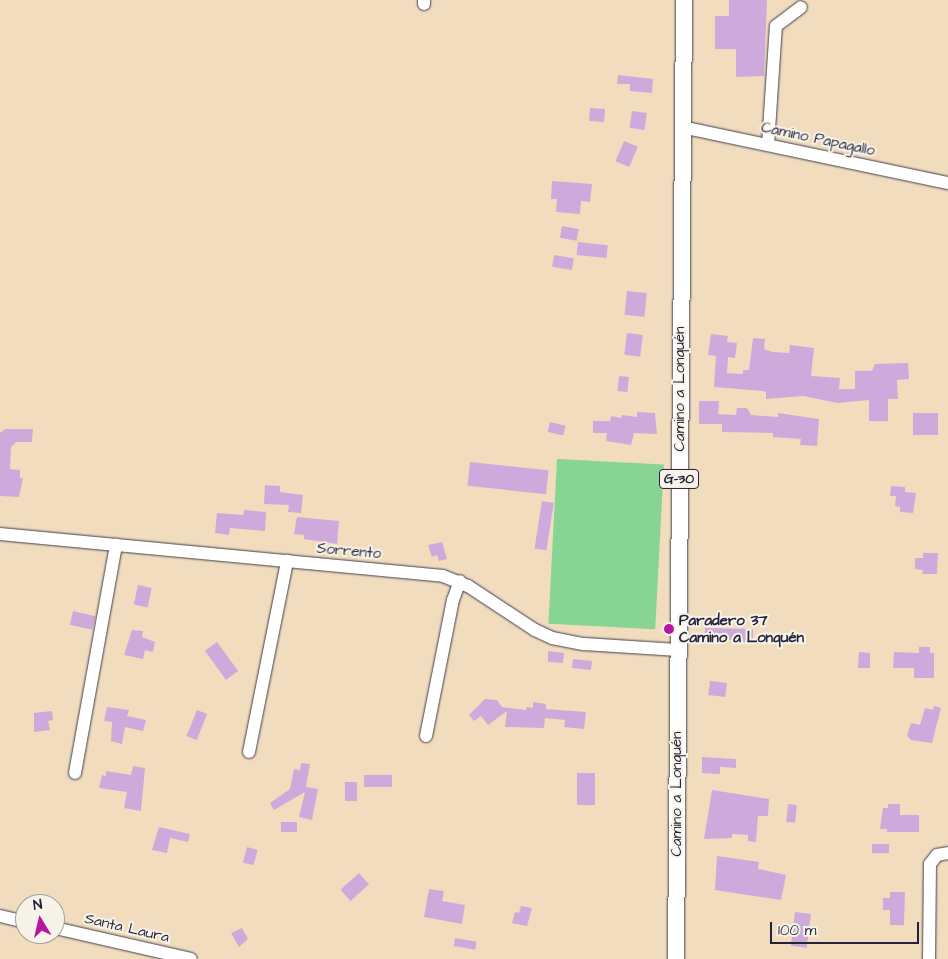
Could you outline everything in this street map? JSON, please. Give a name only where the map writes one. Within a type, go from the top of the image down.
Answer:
[{"type":"main road","name":"Camino a Lonquén","points":[[676,959],[684,0]]},
{"type":"street","points":[[768,145],[776,26],[801,7]]},
{"type":"street","name":"Camino Papagallo","points":[[682,127],[948,183]]},
{"type":"street","name":"Sorrento","points":[[0,534],[443,576],[460,581],[534,630],[552,638],[584,644],[678,650]]},
{"type":"street","points":[[75,773],[116,545]]},
{"type":"street","points":[[249,752],[287,561]]},
{"type":"street","points":[[426,736],[453,600],[460,581]]},
{"type":"street","points":[[929,959],[930,864],[936,855],[948,854]]},
{"type":"street","points":[[0,916],[15,920]]},
{"type":"street","name":"Santa Laura","points":[[65,930],[191,959]]},
{"type":"green space","points":[[557,459],[664,465],[655,629],[548,624]]},
{"type":"building","points":[[729,0],[767,0],[764,76],[736,77],[736,49],[715,49],[715,16],[729,16]]},
{"type":"building","points":[[618,75],[653,79],[652,93],[630,91],[630,84],[617,84]]},
{"type":"building","points":[[590,108],[605,109],[604,122],[589,121]]},
{"type":"building","points":[[632,111],[647,113],[644,130],[630,128]]},
{"type":"building","points":[[624,141],[638,147],[629,167],[615,161]]},
{"type":"building","points":[[552,181],[592,184],[590,202],[581,201],[580,214],[556,212],[557,199],[551,199]]},
{"type":"building","points":[[562,226],[579,229],[577,241],[560,238]]},
{"type":"building","points":[[578,242],[608,245],[606,258],[577,255]]},
{"type":"building","points":[[554,255],[574,258],[572,270],[552,267]]},
{"type":"building","points":[[627,291],[647,293],[644,317],[624,315]]},
{"type":"building","points":[[627,333],[643,335],[640,357],[624,355]]},
{"type":"building","points":[[711,334],[728,336],[727,342],[737,343],[735,358],[728,357],[727,373],[743,374],[743,370],[749,370],[753,338],[765,339],[764,349],[773,352],[789,353],[790,345],[814,348],[811,376],[840,378],[839,389],[855,389],[855,371],[872,371],[875,364],[908,363],[909,379],[897,380],[898,399],[888,399],[888,421],[869,421],[869,400],[838,403],[803,396],[766,399],[766,392],[763,391],[714,387],[716,356],[708,355]]},
{"type":"building","points":[[619,376],[629,377],[627,392],[617,391]]},
{"type":"building","points":[[699,401],[719,401],[718,414],[736,415],[737,408],[747,408],[751,415],[778,417],[778,413],[819,419],[817,446],[800,445],[801,439],[773,437],[773,433],[722,432],[722,424],[699,424]]},
{"type":"building","points":[[637,412],[655,413],[657,434],[634,433],[631,445],[606,441],[607,433],[593,433],[593,421],[610,421],[611,416],[621,418],[622,415],[637,417]]},
{"type":"building","points":[[913,413],[938,413],[938,435],[913,435]]},
{"type":"building","points":[[550,422],[566,426],[563,436],[548,432]]},
{"type":"building","points":[[5,429],[33,429],[32,442],[16,442],[11,447],[10,469],[20,470],[20,478],[23,478],[19,497],[0,496],[0,433]]},
{"type":"building","points":[[470,462],[549,470],[546,494],[467,486]]},
{"type":"building","points":[[265,485],[280,486],[280,492],[303,495],[301,513],[288,512],[289,505],[264,504]]},
{"type":"building","points":[[891,486],[905,487],[905,492],[916,493],[913,513],[900,512],[900,507],[895,506],[896,496],[890,496]]},
{"type":"building","points":[[542,501],[554,503],[546,550],[534,548]]},
{"type":"building","points":[[244,510],[266,512],[265,531],[230,528],[229,535],[215,533],[217,513],[243,515]]},
{"type":"building","points":[[297,517],[339,521],[337,544],[304,539],[304,535],[294,534]]},
{"type":"building","points":[[442,542],[447,559],[439,561],[437,555],[432,557],[428,545]]},
{"type":"building","points":[[923,553],[938,553],[937,574],[922,574],[923,570],[915,569],[915,558],[923,558]]},
{"type":"building","points":[[138,585],[152,588],[148,607],[134,605]]},
{"type":"building","points":[[73,611],[95,616],[92,630],[70,625]]},
{"type":"building","points":[[705,628],[753,629],[753,643],[723,639],[723,644],[704,643]]},
{"type":"building","points":[[132,630],[143,631],[142,637],[155,642],[153,652],[145,650],[143,659],[124,655]]},
{"type":"building","points":[[217,642],[238,671],[226,680],[205,651]]},
{"type":"building","points":[[919,647],[930,647],[930,653],[934,653],[934,678],[914,678],[914,668],[893,668],[894,652],[919,653]]},
{"type":"building","points":[[548,651],[564,653],[563,663],[548,662]]},
{"type":"building","points":[[859,652],[870,653],[870,668],[858,668]]},
{"type":"building","points":[[573,659],[592,661],[591,670],[572,668]]},
{"type":"building","points":[[710,681],[727,683],[725,697],[708,695]]},
{"type":"building","points":[[485,699],[497,700],[502,707],[526,710],[527,707],[533,708],[533,702],[546,704],[546,709],[586,712],[584,729],[564,727],[565,720],[545,718],[544,728],[505,727],[507,711],[488,725],[481,716],[474,721],[469,715]]},
{"type":"building","points":[[934,706],[941,708],[932,743],[911,740],[907,736],[911,723],[920,725],[925,708],[933,710]]},
{"type":"building","points":[[107,707],[129,710],[127,716],[146,720],[143,731],[125,727],[122,744],[111,741],[112,722],[104,721]]},
{"type":"building","points":[[197,710],[207,714],[197,740],[187,736]]},
{"type":"building","points":[[52,711],[53,720],[48,721],[50,730],[34,732],[34,713]]},
{"type":"building","points":[[702,757],[736,759],[736,768],[720,767],[720,774],[702,773]]},
{"type":"building","points":[[301,763],[310,764],[306,787],[318,789],[312,820],[299,817],[305,792],[274,810],[270,803],[290,789],[294,769],[300,770]]},
{"type":"building","points":[[133,766],[145,768],[141,811],[124,808],[127,792],[99,788],[102,775],[106,776],[106,771],[131,775]]},
{"type":"building","points":[[577,773],[595,773],[595,805],[577,805]]},
{"type":"building","points":[[364,775],[392,775],[392,787],[364,787]]},
{"type":"building","points":[[345,782],[357,782],[357,801],[345,801]]},
{"type":"building","points":[[712,790],[769,799],[768,816],[758,816],[756,842],[748,841],[748,835],[732,834],[732,838],[704,839]]},
{"type":"building","points":[[788,804],[797,805],[795,823],[786,822]]},
{"type":"building","points":[[888,804],[900,804],[900,815],[919,815],[919,832],[887,832],[887,829],[880,829],[883,808],[888,808]]},
{"type":"building","points":[[281,822],[297,822],[297,832],[281,832]]},
{"type":"building","points":[[159,827],[190,834],[188,842],[170,838],[167,853],[152,850]]},
{"type":"building","points":[[872,844],[889,844],[889,853],[872,853]]},
{"type":"building","points":[[247,847],[258,850],[253,865],[243,862]]},
{"type":"building","points":[[717,856],[759,862],[758,869],[786,875],[781,900],[715,890]]},
{"type":"building","points":[[359,873],[369,884],[350,901],[340,890]]},
{"type":"building","points":[[429,889],[444,891],[442,901],[465,905],[462,924],[424,917]]},
{"type":"building","points":[[890,892],[905,892],[904,925],[890,925],[890,910],[883,910],[883,898],[890,898]]},
{"type":"building","points":[[521,906],[532,908],[527,926],[512,923],[515,912],[519,913]]},
{"type":"building","points":[[795,912],[811,914],[807,948],[791,946]]},
{"type":"building","points":[[242,928],[248,939],[239,947],[231,933]]},
{"type":"building","points":[[455,938],[477,942],[475,950],[454,946]]},
{"type":"place","name":"Paradero 37 Camino a Lonquén","points":[[669,629]]}]
